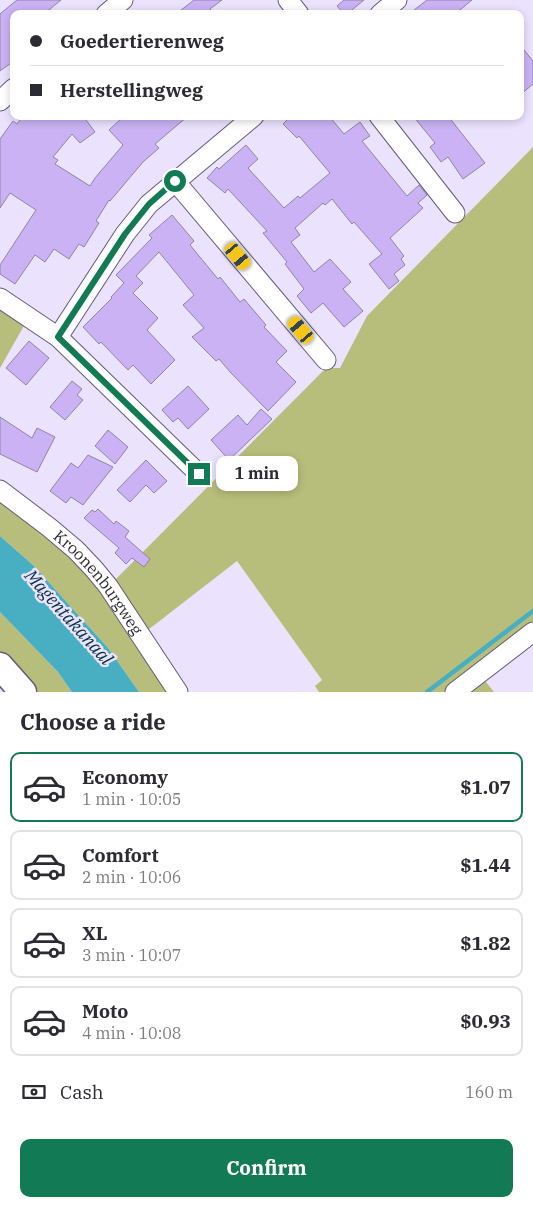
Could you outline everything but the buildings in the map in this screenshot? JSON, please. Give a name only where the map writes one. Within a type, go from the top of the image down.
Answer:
[{"type":"street","points":[[111,10],[123,0]]},
{"type":"street","points":[[288,0],[296,10]]},
{"type":"street","points":[[385,10],[398,0]]},
{"type":"street","points":[[0,101],[10,92]]},
{"type":"street","points":[[58,337],[125,234],[149,204],[249,120]]},
{"type":"street","points":[[382,120],[455,212]]},
{"type":"street","points":[[175,181],[326,360]]},
{"type":"street","points":[[0,298],[58,337],[199,474]]},
{"type":"street","name":"Kroonenburgweg","points":[[0,490],[50,528],[76,550],[94,569],[108,586],[178,692]]},
{"type":"street","points":[[455,692],[533,632]]},
{"type":"street","points":[[0,666],[23,692]]},
{"type":"green space","points":[[533,147],[533,626],[446,692],[319,692],[315,686],[322,680],[237,561],[144,633],[113,582],[326,368],[340,368],[367,316]]},
{"type":"green space","points":[[0,307],[25,324],[0,368]]},
{"type":"green space","points":[[0,498],[62,546],[97,581],[170,692],[139,692],[108,648],[34,566],[0,536]]},
{"type":"green space","points":[[0,612],[58,672],[72,692],[36,692],[0,651]]},
{"type":"green space","points":[[482,677],[494,692],[464,692]]},
{"type":"water","name":"Magentakanaal","points":[[0,536],[34,566],[108,648],[139,692],[72,692],[58,672],[0,612]]},
{"type":"waterway","points":[[427,692],[533,611]]},
{"type":"route","points":[[175,181],[149,204],[125,234],[58,337],[199,474]]}]
